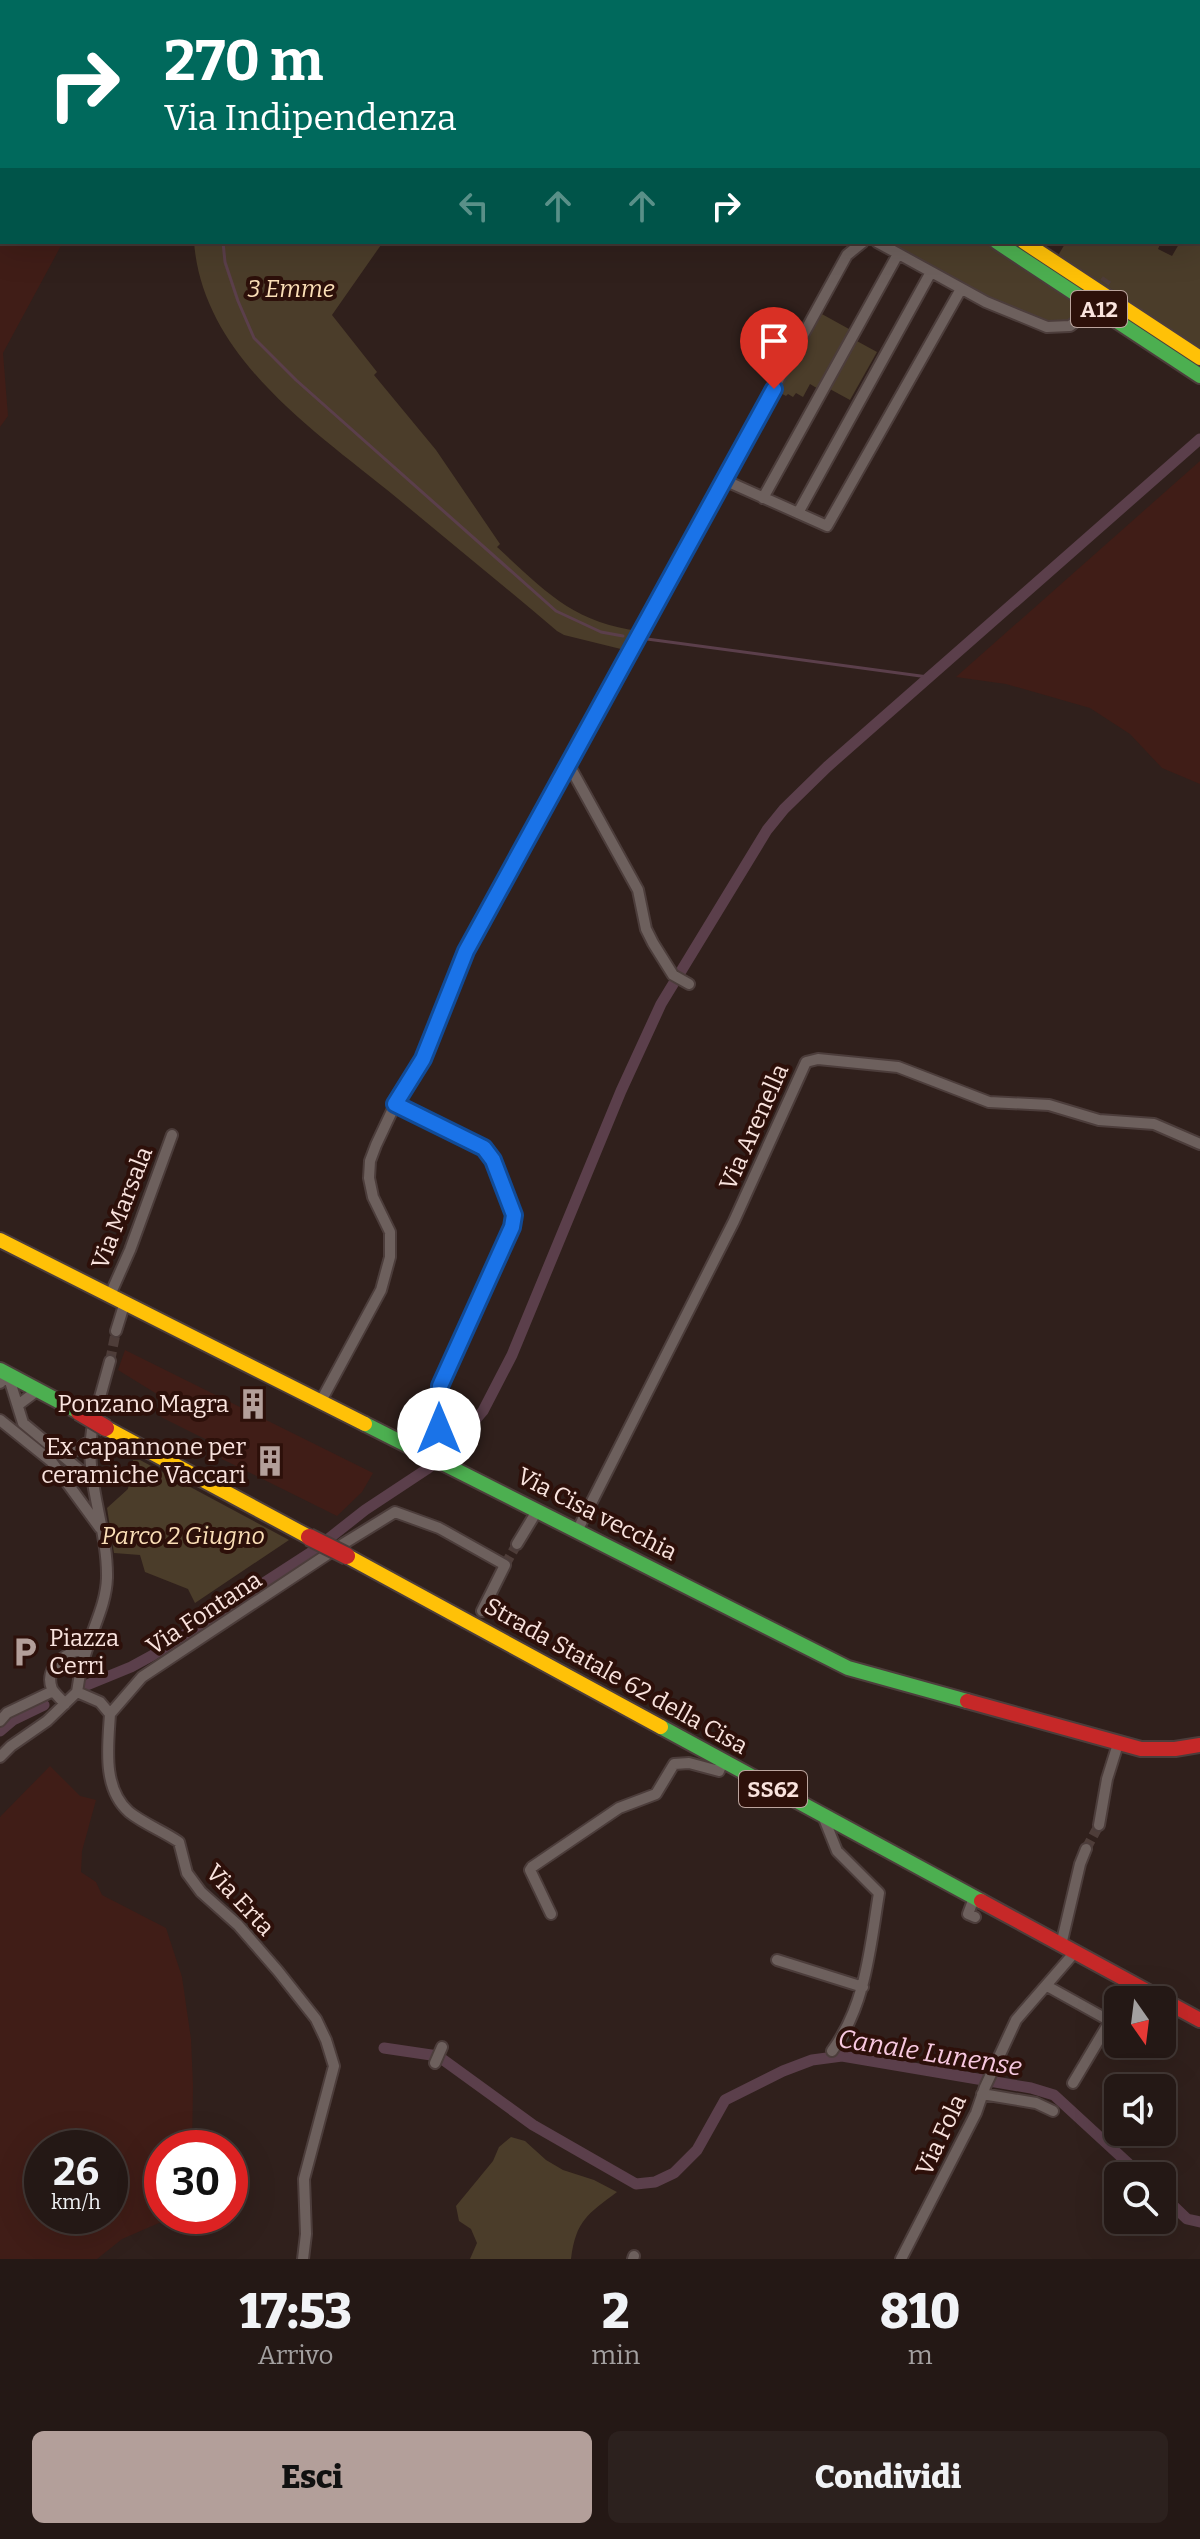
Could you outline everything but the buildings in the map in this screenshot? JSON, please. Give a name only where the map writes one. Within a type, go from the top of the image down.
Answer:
[{"type":"main road","name":"A12","points":[[1000,244],[1200,376]]},
{"type":"main road","name":"A12","points":[[1027,244],[1200,358]]},
{"type":"main road","name":"Via Cisa vecchia","points":[[0,1240],[848,1668],[1118,1744],[1154,1750],[1200,1745]]},
{"type":"main road","name":"SS62","points":[[3,1376],[79,1412],[96,1433],[309,1537],[345,1550]]},
{"type":"main road","name":"Strada Statale 62 della Cisa","points":[[345,1550],[823,1816],[969,1910],[1068,1949],[1200,2020]]},
{"type":"street","points":[[321,1401],[381,1290],[392,1246],[390,1232],[373,1197],[369,1178],[370,1161],[395,1104],[423,1059],[466,951],[847,255],[861,244]]},
{"type":"street","points":[[880,244],[986,302],[1047,327],[1070,326],[1088,306]]},
{"type":"street","points":[[763,498],[898,254]]},
{"type":"street","points":[[798,513],[931,272]]},
{"type":"street","points":[[724,480],[827,526],[961,289]]},
{"type":"street","points":[[569,765],[638,890],[646,929],[682,980]]},
{"type":"street","name":"Via Arenella","points":[[577,1531],[734,1221],[806,1062],[818,1059],[898,1067],[989,1102],[1049,1105],[1099,1120],[1154,1124],[1200,1144]]},
{"type":"street","points":[[395,1104],[484,1148],[493,1160],[514,1215],[512,1227],[440,1386],[435,1459]]},
{"type":"street","name":"Via Marsala","points":[[116,1331],[117,1298],[130,1250],[172,1135]]},
{"type":"street","points":[[97,1408],[110,1361]]},
{"type":"street","points":[[3,1376],[18,1405],[23,1423],[93,1481]]},
{"type":"street","points":[[18,1405],[38,1390]]},
{"type":"street","points":[[0,1420],[51,1461],[102,1529]]},
{"type":"street","points":[[47,1443],[77,1450],[96,1433]]},
{"type":"street","points":[[0,1757],[77,1692],[106,1591],[107,1568],[93,1481],[96,1433]]},
{"type":"street","points":[[70,1487],[93,1481]]},
{"type":"street","points":[[517,1544],[537,1511]]},
{"type":"street","points":[[345,1550],[395,1512],[439,1528],[505,1565],[482,1611]]},
{"type":"street","name":"Via Fontana","points":[[110,1714],[142,1677],[328,1554]]},
{"type":"street","points":[[65,1704],[53,1691],[51,1683],[57,1663],[75,1650],[87,1649]]},
{"type":"street","points":[[0,1721],[7,1713],[53,1691]]},
{"type":"street","points":[[77,1692],[100,1702],[110,1714]]},
{"type":"street","name":"Via Erta","points":[[110,1714],[109,1768],[118,1798],[127,1810],[142,1821],[179,1842],[187,1873],[201,1892],[238,1925],[316,2019],[326,2040],[334,2066],[304,2179],[306,2234],[303,2259]]},
{"type":"street","points":[[1099,1825],[1107,1779],[1118,1744]]},
{"type":"street","points":[[551,1914],[530,1870],[532,1867],[619,1808],[656,1794],[674,1764],[689,1763],[719,1771],[723,1761]]},
{"type":"street","points":[[823,1816],[837,1851],[879,1893],[863,1987],[843,2036],[832,2051]]},
{"type":"street","points":[[1068,1949],[1080,1864],[1086,1849]]},
{"type":"street","name":"Via Fola","points":[[901,2259],[976,2113],[1016,2020],[1047,1986],[1068,1949]]},
{"type":"street","points":[[777,1960],[863,1987]]},
{"type":"street","points":[[1047,1986],[1110,2021],[1073,2083]]},
{"type":"street","points":[[435,2063],[442,2047]]},
{"type":"street","points":[[984,2091],[1036,2103],[1053,2111]]},
{"type":"shaded area","points":[[0,244],[62,244],[3,353],[8,416],[0,427]]},
{"type":"shaded area","points":[[1200,461],[1200,784],[1162,768],[1130,734],[1090,708],[1006,684],[956,677]]},
{"type":"shaded area","points":[[125,1350],[373,1473],[362,1492],[337,1516],[222,1459],[221,1447],[161,1417],[165,1399],[118,1370]]},
{"type":"shaded area","points":[[50,1766],[80,1796],[96,1800],[82,1851],[81,1872],[96,1882],[102,1895],[166,1928],[182,1977],[191,2039],[192,2130],[144,2130],[144,2229],[122,2239],[97,2259],[0,2259],[0,1817]]},
{"type":"green space","name":"3 Emme","points":[[194,244],[382,244],[332,315],[377,372],[374,375],[436,450],[500,544],[497,547],[545,590],[578,612],[596,621],[640,631],[629,651],[557,631],[299,418],[241,356],[218,322],[202,284]]},
{"type":"green space","points":[[882,244],[993,244],[1088,306],[1079,319],[1059,328],[986,302]]},
{"type":"green space","points":[[1065,244],[1160,244],[1158,249],[1172,256],[1179,244],[1200,244],[1200,354],[1056,259]]},
{"type":"green space","points":[[820,313],[858,334],[855,340],[877,352],[850,400],[828,388],[825,393],[810,384],[803,397],[796,393],[793,397],[786,396],[775,390]]},
{"type":"green space","name":"Parco 2 Giugno","points":[[133,1460],[140,1460],[289,1540],[195,1603],[188,1589],[145,1572],[140,1555],[114,1553],[107,1508],[128,1489]]},
{"type":"green space","points":[[511,2137],[525,2141],[563,2170],[594,2180],[617,2192],[598,2206],[580,2226],[571,2259],[470,2259],[477,2243],[471,2229],[459,2221],[456,2206],[493,2161],[499,2147]]},
{"type":"waterway","points":[[223,244],[225,262],[254,338],[296,380],[556,611],[601,632],[623,636]]},
{"type":"waterway","points":[[87,1685],[153,1655],[313,1551],[449,1450],[483,1411],[512,1355],[621,1091],[661,1004],[767,830],[827,767],[1200,439]]},
{"type":"waterway","points":[[647,639],[928,677]]},
{"type":"waterway","points":[[0,1731],[13,1720],[44,1705]]},
{"type":"waterway","name":"Canale Lunense","points":[[384,2048],[438,2056],[533,2125],[636,2184],[655,2182],[674,2173],[697,2150],[725,2100],[812,2060],[842,2056],[1031,2088],[1054,2095],[1127,2162]]},
{"type":"waterway","name":"Canale Lunense","points":[[1176,2208],[1187,2219],[1200,2222]]},
{"type":"tunnel","points":[[1096,295],[1107,279]]},
{"type":"tunnel","points":[[110,1361],[116,1331]]},
{"type":"tunnel","points":[[505,1565],[517,1544]]},
{"type":"tunnel","points":[[1086,1849],[1099,1825]]},
{"type":"traffic: fast","points":[[1000,244],[1200,376]]},
{"type":"traffic: fast","points":[[0,1370],[79,1412]]},
{"type":"traffic: fast","points":[[365,1424],[848,1668],[967,1701]]},
{"type":"traffic: fast","points":[[661,1727],[981,1901]]},
{"type":"traffic: slow","points":[[1027,244],[1200,358]]},
{"type":"traffic: slow","points":[[0,1240],[365,1424]]},
{"type":"traffic: slow","points":[[106,1428],[309,1537]]},
{"type":"traffic: slow","points":[[347,1556],[661,1727]]},
{"type":"traffic: jam","points":[[79,1412],[106,1428]]},
{"type":"traffic: jam","points":[[309,1537],[347,1556]]},
{"type":"traffic: jam","points":[[967,1701],[1141,1749],[1200,1745]]},
{"type":"traffic: jam","points":[[981,1901],[1200,2020]]},
{"type":"place","name":"Ponzano Magra","points":[[253,1404]]},
{"type":"place","name":"Ex capannone per ceramiche Vaccari","points":[[270,1461]]},
{"type":"place","name":"Piazza Cerri","points":[[25,1652]]},
{"type":"route","points":[[439,1429],[440,1386],[512,1227],[514,1215],[493,1160],[484,1148],[395,1104],[423,1059],[466,951],[774,389]]}]
